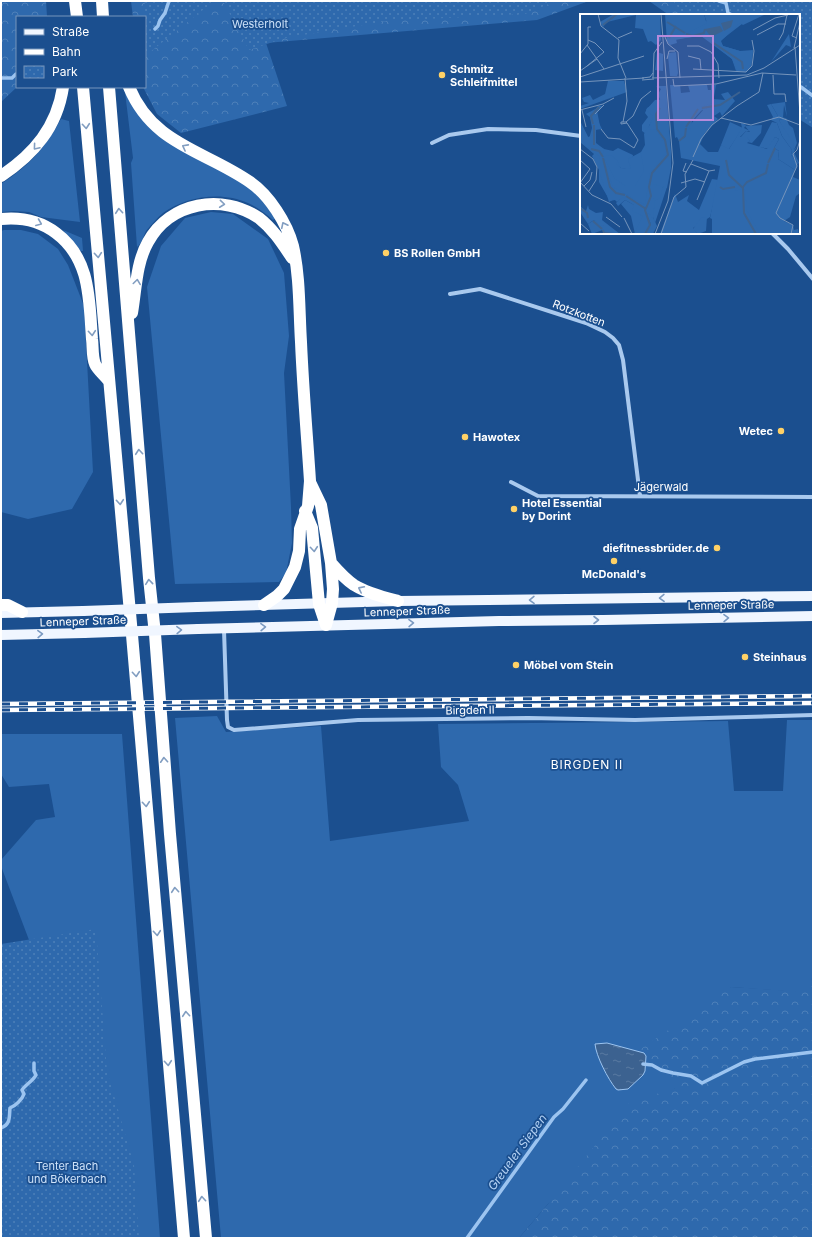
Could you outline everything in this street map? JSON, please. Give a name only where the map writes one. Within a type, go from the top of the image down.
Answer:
[{"type":"highway","points":[[102,1],[103,16]]},
{"type":"highway","points":[[1,176],[21,162],[40,141],[61,103],[63,88]]},
{"type":"highway","points":[[83,88],[108,380],[134,651],[184,1238]]},
{"type":"highway","points":[[109,88],[149,578],[155,634],[170,834],[206,1238]]},
{"type":"highway","points":[[130,88],[147,118],[158,129],[183,146],[249,182],[261,191],[278,213],[285,226],[292,246],[298,286],[310,481],[308,506],[300,529],[297,560],[293,574],[284,590],[264,605]]},
{"type":"highway","points":[[129,334],[140,260],[145,247],[152,235],[162,223],[184,209],[216,203],[233,206],[251,214],[272,230],[295,262]]},
{"type":"highway","points":[[1,219],[28,219],[44,225],[66,241],[75,252],[81,262],[88,290],[95,364],[108,380]]},
{"type":"highway","points":[[310,481],[321,505],[331,563],[333,589],[332,603],[326,625]]},
{"type":"highway","points":[[305,512],[312,528],[319,604],[326,625]]},
{"type":"highway","points":[[331,563],[344,578],[354,585],[368,592],[398,601]]},
{"type":"highway","points":[[1,605],[8,605],[22,612]]},
{"type":"main road","name":"Lenneper Straße","points":[[1,613],[398,601],[813,596]]},
{"type":"main road","name":"Lenneper Straße","points":[[1,635],[326,625],[813,616]]},
{"type":"street","points":[[432,143],[449,135],[488,129],[536,130],[580,136]]},
{"type":"street","points":[[773,234],[788,249],[813,279]]},
{"type":"street","name":"Rotzkotten","points":[[450,294],[480,289],[586,323],[605,332],[613,338],[619,345],[623,360],[640,496]]},
{"type":"street","name":"Jägerwald","points":[[511,482],[538,496],[813,498]]},
{"type":"street","name":"Birgden II","points":[[224,628],[226,720],[228,727],[234,730],[358,720],[528,718],[635,720],[813,715]]},
{"type":"green space","points":[[1,1],[46,1],[47,16],[16,16],[16,88],[1,102]]},
{"type":"green space","points":[[131,1],[598,1],[586,2],[537,20],[266,43],[287,106],[181,133],[157,114],[144,88],[146,88],[146,16],[133,16]]},
{"type":"green space","name":"Westerholt","points":[[145,1],[217,1],[204,9],[146,55]]},
{"type":"green space","name":"Westerholt","points":[[223,1],[556,1],[525,14],[387,21],[285,38],[249,50]]},
{"type":"green space","points":[[649,1],[754,1],[766,14],[668,14]]},
{"type":"green space","points":[[673,1],[813,1],[813,128],[800,120],[800,14],[683,14]]},
{"type":"green space","points":[[125,92],[132,103],[230,175],[252,189],[276,218],[273,220],[255,206],[238,199],[216,196],[193,199],[172,207],[156,219],[146,231],[137,247],[131,163],[133,158]]},
{"type":"green space","points":[[61,119],[69,121],[80,222],[41,217],[29,212],[1,212],[1,184],[36,156],[49,139]]},
{"type":"green space","points":[[211,212],[233,214],[268,239],[284,273],[289,336],[284,373],[292,543],[286,573],[279,582],[175,584],[147,287],[161,246],[185,218]]},
{"type":"green space","points":[[21,230],[38,234],[58,249],[68,265],[84,306],[93,472],[72,509],[28,519],[1,512],[1,231]]},
{"type":"green space","points":[[63,230],[82,238],[83,251],[80,251]]},
{"type":"green space","points":[[217,716],[226,732],[321,726],[330,841],[469,821],[458,785],[441,767],[438,724],[728,721],[734,791],[783,791],[787,720],[813,720],[813,970],[810,993],[731,987],[675,1088],[548,1204],[519,1238],[221,1238],[175,718]]},
{"type":"green space","points":[[1,734],[122,734],[160,1238],[45,1238],[29,940],[1,866],[1,860],[36,820],[55,817],[49,784],[9,787],[1,774]]},
{"type":"green space","name":"Tenter Bach und Bökerbach","points":[[96,929],[107,1071],[134,1165],[139,1238],[1,1238],[1,944]]},
{"type":"green space","points":[[813,970],[813,1238],[519,1238],[629,1103],[675,1088],[638,1051],[731,987],[809,992]]},
{"type":"water","points":[[607,1043],[644,1053],[646,1056],[645,1071],[643,1075],[628,1089],[616,1089],[603,1067],[595,1044]]},
{"type":"waterway","points":[[155,29],[165,13],[169,1]]},
{"type":"waterway","points":[[719,1],[726,3],[728,13],[730,14]]},
{"type":"waterway","points":[[1,78],[12,78],[16,74]]},
{"type":"waterway","points":[[801,87],[813,96]]},
{"type":"waterway","name":"Greueler Siepen","points":[[643,1064],[652,1065],[661,1070],[691,1076],[702,1083],[744,1062],[755,1059],[813,1052]]},
{"type":"waterway","points":[[1,1128],[8,1122],[10,1108],[22,1098],[24,1094],[22,1090],[36,1075],[34,1071],[34,1063]]},
{"type":"waterway","name":"Greueler Siepen","points":[[467,1238],[554,1117],[563,1109],[586,1080]]},
{"type":"railway","points":[[1,704],[813,696]]},
{"type":"railway","points":[[1,710],[813,703]]},
{"type":"place","name":"Schmitz Schleifmittel","points":[[442,75]]},
{"type":"place","name":"BS Rollen GmbH","points":[[386,253]]},
{"type":"place","name":"Wetec","points":[[781,431]]},
{"type":"place","name":"Hawotex","points":[[465,437]]},
{"type":"place","name":"Hotel Essential by Dorint","points":[[514,509]]},
{"type":"place","name":"diefitnessbrüder.de","points":[[717,548]]},
{"type":"place","name":"McDonald's","points":[[614,561]]},
{"type":"place","name":"Steinhaus","points":[[745,657]]},
{"type":"place","name":"Möbel vom Stein","points":[[516,665]]},
{"type":"district","name":"BIRGDEN II","points":[[587,764]]}]
